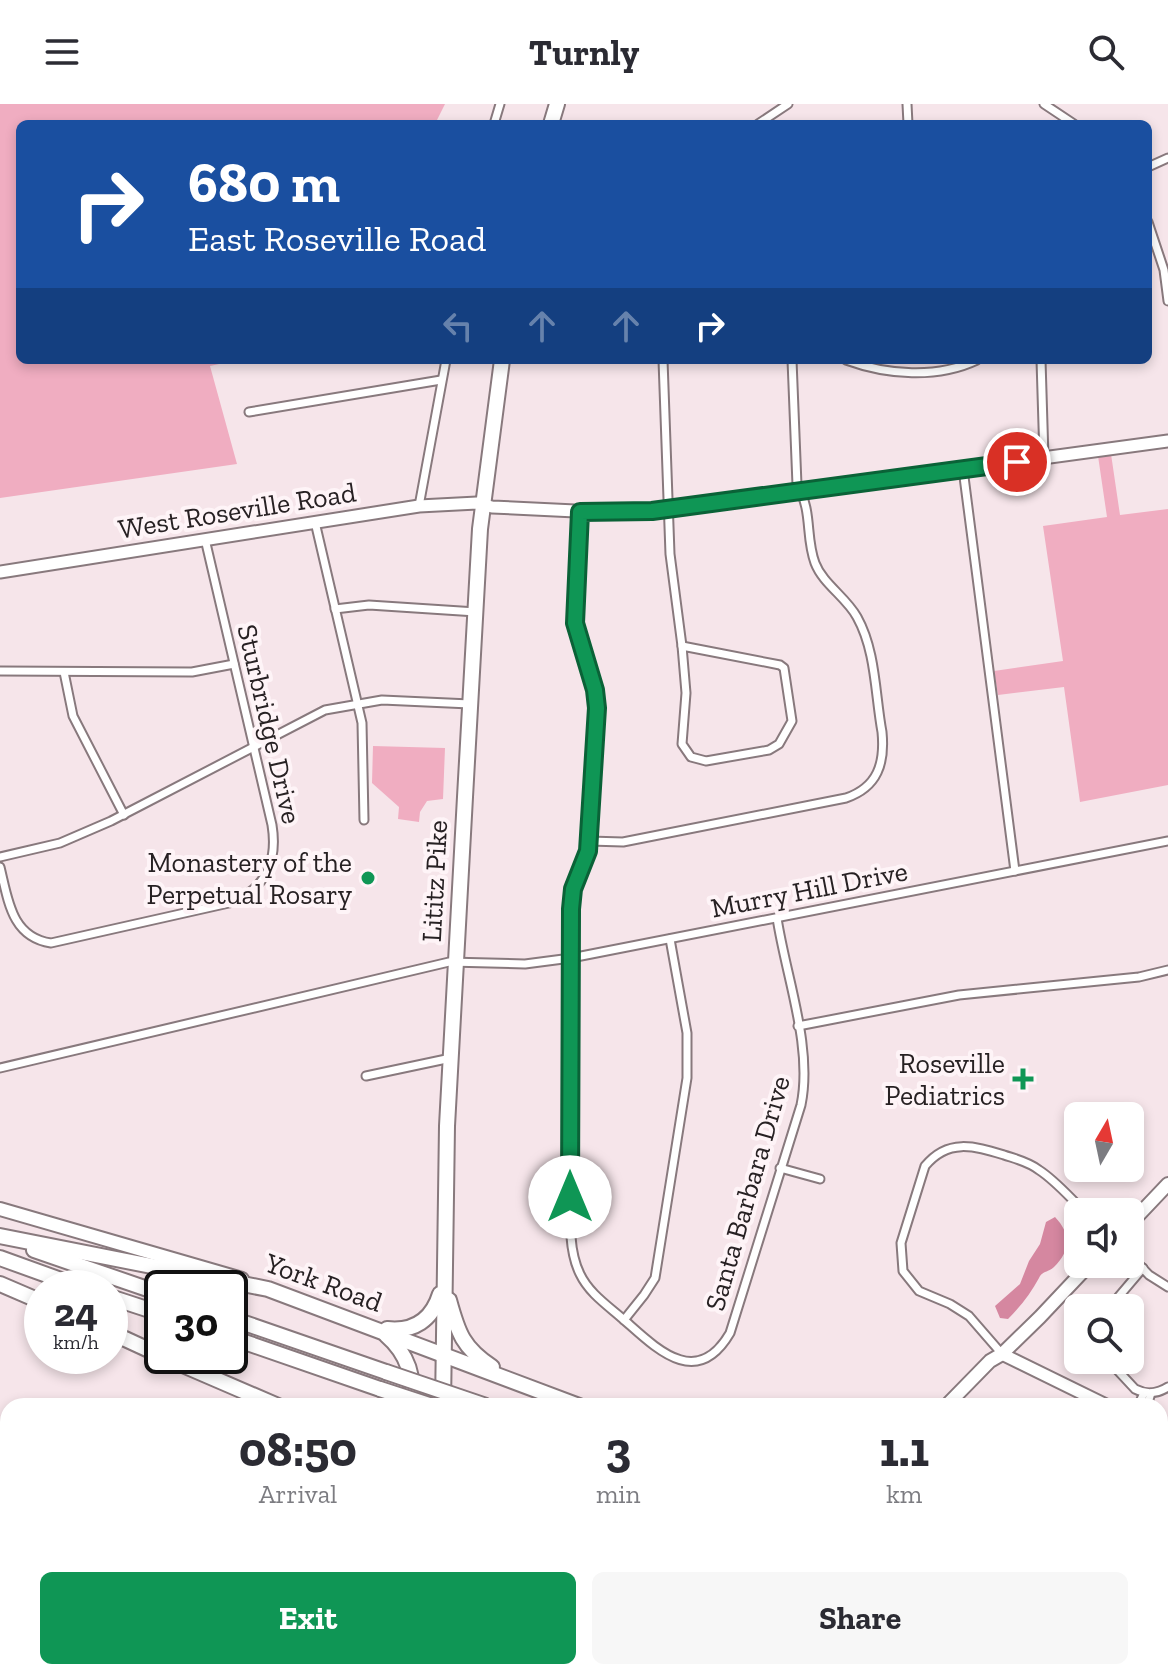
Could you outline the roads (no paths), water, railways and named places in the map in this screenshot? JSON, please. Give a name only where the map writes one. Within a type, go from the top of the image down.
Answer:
[{"type":"highway","name":"Lititz Pike","points":[[443,1398],[451,1058],[470,704],[483,506],[501,364]]},
{"type":"highway","points":[[0,1237],[268,1289]]},
{"type":"highway","points":[[0,1237],[144,1288]]},
{"type":"highway","points":[[0,1258],[33,1270]]},
{"type":"highway","points":[[371,1326],[394,1330],[420,1324],[436,1306],[444,1280]]},
{"type":"highway","points":[[444,1280],[462,1339],[481,1360],[517,1381]]},
{"type":"highway","points":[[0,1284],[24,1295]]},
{"type":"highway","name":"York Road","points":[[268,1289],[559,1398]]},
{"type":"highway","points":[[248,1324],[462,1398]]},
{"type":"highway","points":[[371,1326],[393,1341],[405,1357],[412,1381],[410,1398]]},
{"type":"highway","points":[[248,1343],[408,1398]]},
{"type":"highway","points":[[204,1374],[259,1398]]},
{"type":"main road","points":[[1144,1209],[1168,1184]]},
{"type":"main road","name":"York Road","points":[[0,1209],[221,1271],[268,1289]]},
{"type":"main road","points":[[954,1398],[1076,1278]]},
{"type":"main road","points":[[0,1291],[24,1298]]},
{"type":"main road","points":[[966,1398],[997,1365],[1002,1354]]},
{"type":"street","points":[[764,120],[788,104]]},
{"type":"street","points":[[1044,104],[1068,120]]},
{"type":"street","points":[[1152,234],[1164,270],[1168,301]]},
{"type":"street","points":[[419,506],[445,364]]},
{"type":"street","points":[[663,364],[667,509],[686,693],[682,744],[691,757],[706,761],[769,750],[779,744],[792,721],[784,668],[682,646]]},
{"type":"street","points":[[589,841],[623,842],[846,798],[867,787],[879,772],[882,732],[869,645],[850,605],[816,566],[806,498],[796,478],[792,364]]},
{"type":"street","points":[[860,364],[910,373],[967,364]]},
{"type":"street","points":[[1041,364],[1044,458]]},
{"type":"street","points":[[249,412],[441,380]]},
{"type":"street","name":"West Roseville Road","points":[[0,572],[419,506],[468,503],[617,513],[667,509],[1168,441]]},
{"type":"street","points":[[963,469],[1015,871]]},
{"type":"street","name":"Santa Barbara Drive","points":[[580,512],[575,623],[595,690],[597,708],[587,856],[572,893],[570,1197],[573,1252],[579,1273],[590,1289],[656,1349],[676,1360],[700,1359],[720,1347],[732,1327],[801,1105],[805,1081],[798,1026],[777,918]]},
{"type":"street","points":[[315,522],[364,742],[364,820]]},
{"type":"street","name":"Sturbridge Drive","points":[[0,867],[16,923],[30,937],[51,943],[242,899],[260,884],[274,851],[272,825],[205,539]]},
{"type":"street","points":[[335,609],[369,605],[476,612]]},
{"type":"street","points":[[0,671],[192,672],[234,664]]},
{"type":"street","points":[[64,672],[73,716],[124,815]]},
{"type":"street","points":[[0,857],[60,843],[124,815],[325,710],[357,703],[404,700],[470,704]]},
{"type":"street","name":"Murry Hill Drive","points":[[0,1068],[456,962],[525,964],[571,958],[1168,841]]},
{"type":"street","points":[[624,1320],[655,1278],[687,1078],[685,1021],[670,939]]},
{"type":"street","points":[[798,1026],[959,995],[1139,977],[1168,970]]},
{"type":"street","points":[[366,1076],[451,1058]]},
{"type":"street","points":[[1070,1198],[1039,1170],[1016,1159],[969,1145],[952,1147],[925,1166],[901,1243],[903,1271],[919,1291],[969,1316],[1002,1354],[1092,1398]]},
{"type":"street","points":[[780,1168],[820,1179]]},
{"type":"street","points":[[1144,1269],[1168,1287]]},
{"type":"street","points":[[1121,1294],[1134,1278]]},
{"type":"street","points":[[1121,1374],[1135,1389],[1148,1393],[1168,1387]]},
{"type":"street","points":[[1144,1398],[1148,1393]]},
{"type":"street","points":[[1148,1393],[1148,1398]]},
{"type":"place","name":"Monastery of the Perpetual Rosary","points":[[368,878]]},
{"type":"place","name":"Roseville Pediatrics","points":[[1023,1079]]}]
